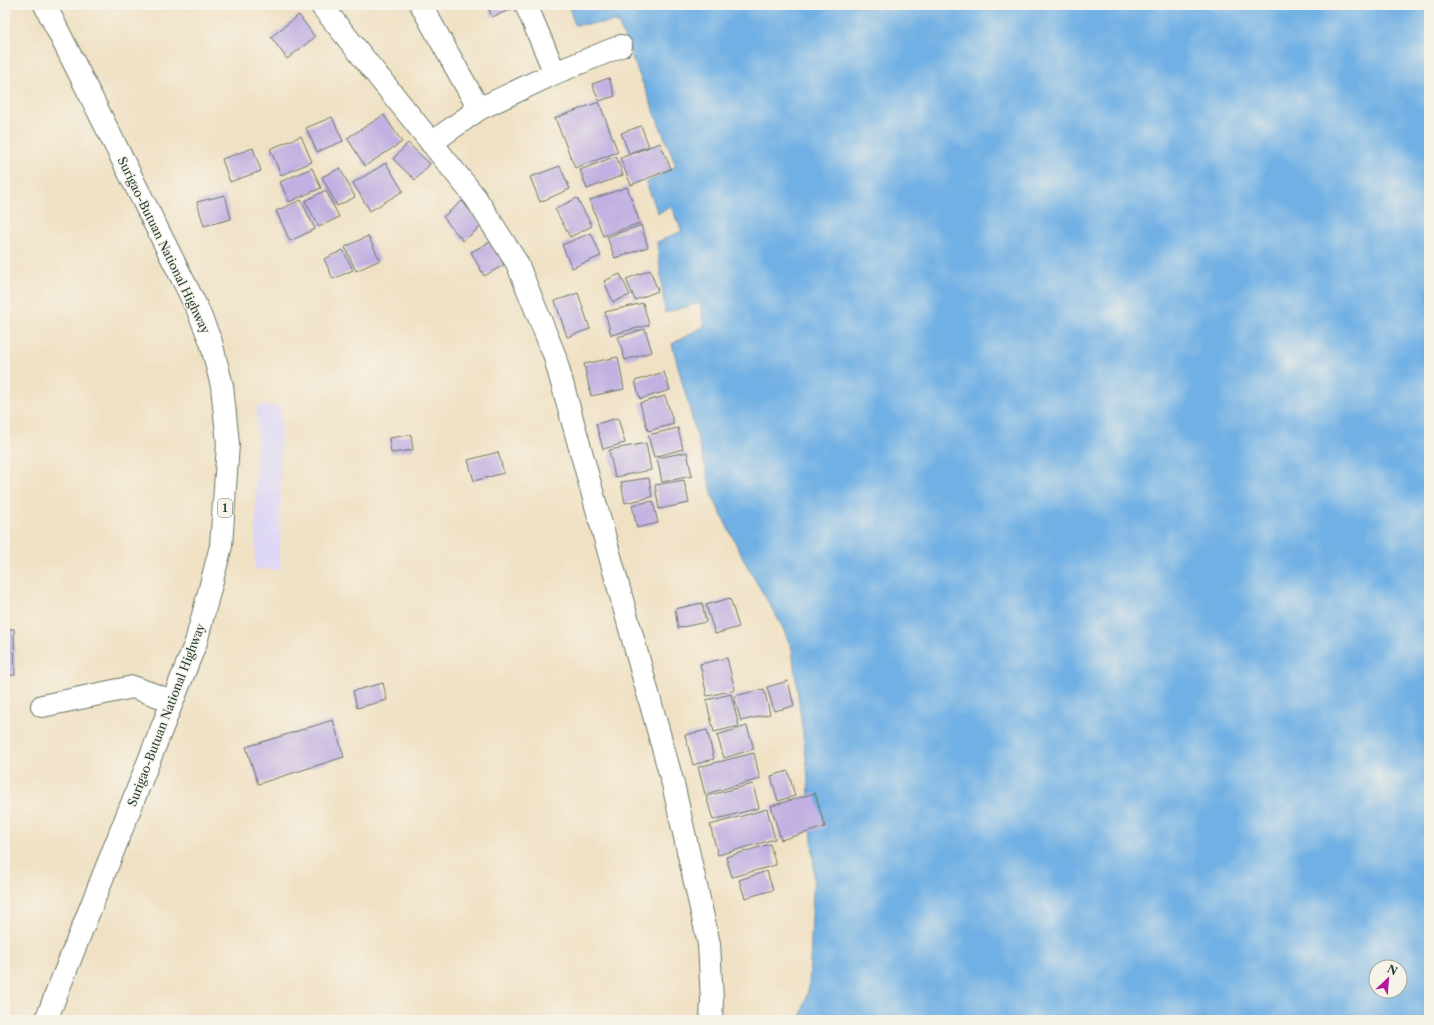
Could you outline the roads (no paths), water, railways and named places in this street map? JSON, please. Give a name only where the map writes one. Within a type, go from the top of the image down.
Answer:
[{"type":"main road","name":"Surigao-Butuan National Highway","points":[[45,5],[197,308],[211,342],[222,386],[228,444],[221,546],[196,642],[46,1020]]},
{"type":"main road","points":[[321,5],[475,197],[517,263],[554,354],[673,784],[708,944],[712,1001],[710,1020]]},
{"type":"main road","points":[[421,5],[479,109]]},
{"type":"main road","points":[[526,5],[555,73]]},
{"type":"main road","points":[[431,143],[479,109],[555,73],[621,46]]},
{"type":"main road","points":[[42,706],[133,687],[172,702]]},
{"type":"water","points":[[568,5],[1429,5],[1429,1020],[800,1020],[809,987],[814,868],[807,766],[792,649],[781,624],[747,566],[714,500],[672,344],[704,326],[700,303],[665,313],[657,242],[682,231],[671,207],[658,213],[646,183],[676,166],[618,22],[575,25]]}]
